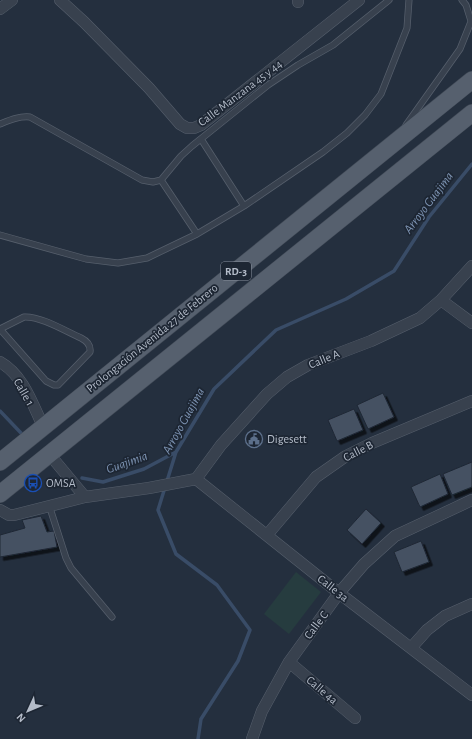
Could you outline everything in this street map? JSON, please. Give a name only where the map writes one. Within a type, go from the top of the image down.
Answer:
[{"type":"main road","name":"Prolongación Avenida 27 de Febrero","points":[[0,462],[42,426],[472,80]]},
{"type":"main road","name":"RD-3","points":[[0,494],[472,113]]},
{"type":"street","points":[[0,9],[12,0]]},
{"type":"street","name":"Calle Manzana 45 y 44","points":[[60,0],[84,22],[149,88],[172,116],[180,124],[187,128],[194,128],[201,125],[359,0]]},
{"type":"street","name":"Calle A","points":[[196,479],[221,445],[267,394],[287,377],[308,365],[371,341],[420,318],[441,300],[472,266]]},
{"type":"street","points":[[441,300],[472,323]]},
{"type":"street","name":"Calle 1","points":[[0,362],[8,367],[25,389],[42,426]]},
{"type":"street","name":"Calle B","points":[[266,535],[316,477],[346,456],[372,443],[472,401]]},
{"type":"street","points":[[50,454],[85,497]]},
{"type":"street","points":[[0,510],[8,515],[85,497],[149,488],[196,479]]},
{"type":"street","name":"Calle 3a","points":[[196,479],[339,593],[472,695]]},
{"type":"street","name":"Calle C","points":[[252,739],[262,711],[288,662],[339,593],[364,564],[395,536],[472,500]]},
{"type":"street","points":[[411,648],[427,630],[445,616],[472,604]]},
{"type":"street","name":"Calle 4a","points":[[288,662],[355,718]]},
{"type":"lane","points":[[0,124],[24,116],[30,118],[142,180],[152,182],[161,180],[182,156],[201,139],[268,85],[298,65],[333,45],[389,0]]},
{"type":"lane","points":[[0,235],[86,259],[118,263],[147,258],[197,234],[244,206],[323,152],[365,115],[381,94],[407,28],[409,0]]},
{"type":"lane","points":[[386,150],[414,114],[460,49],[472,20],[462,0]]},
{"type":"lane","points":[[201,139],[244,206]]},
{"type":"lane","points":[[161,180],[197,234]]},
{"type":"lane","points":[[24,317],[31,317],[81,338],[90,346],[90,352],[58,385],[54,385],[46,381],[38,373],[0,329],[24,317]]},
{"type":"lane","points":[[49,505],[66,558],[71,568],[112,617]]},
{"type":"green space","points":[[296,572],[321,592],[289,634],[264,614]]},
{"type":"building","points":[[383,393],[394,417],[368,429],[357,405]]},
{"type":"building","points":[[354,409],[363,430],[337,441],[328,420]]},
{"type":"building","points":[[472,462],[472,487],[452,495],[443,474]]},
{"type":"building","points":[[440,474],[448,494],[420,507],[411,487]]},
{"type":"building","points":[[366,509],[381,523],[362,544],[347,530]]},
{"type":"building","points":[[41,516],[47,532],[54,531],[57,547],[0,557],[0,535],[25,528],[22,520]]},
{"type":"building","points":[[421,541],[429,562],[402,572],[394,552]]},
{"type":"waterway","name":"Arroyo Guajima","points":[[198,739],[201,719],[238,661],[250,630],[217,585],[176,554],[158,510],[176,452],[214,389],[276,330],[346,299],[394,271],[429,217],[472,164]]},
{"type":"waterway","name":"Guajimia","points":[[0,411],[21,433]]},
{"type":"waterway","name":"Guajimia","points":[[82,478],[103,482],[144,469],[176,452]]},
{"type":"place","name":"Digesett","points":[[254,439]]},
{"type":"place","name":"OMSA","points":[[33,483]]}]
